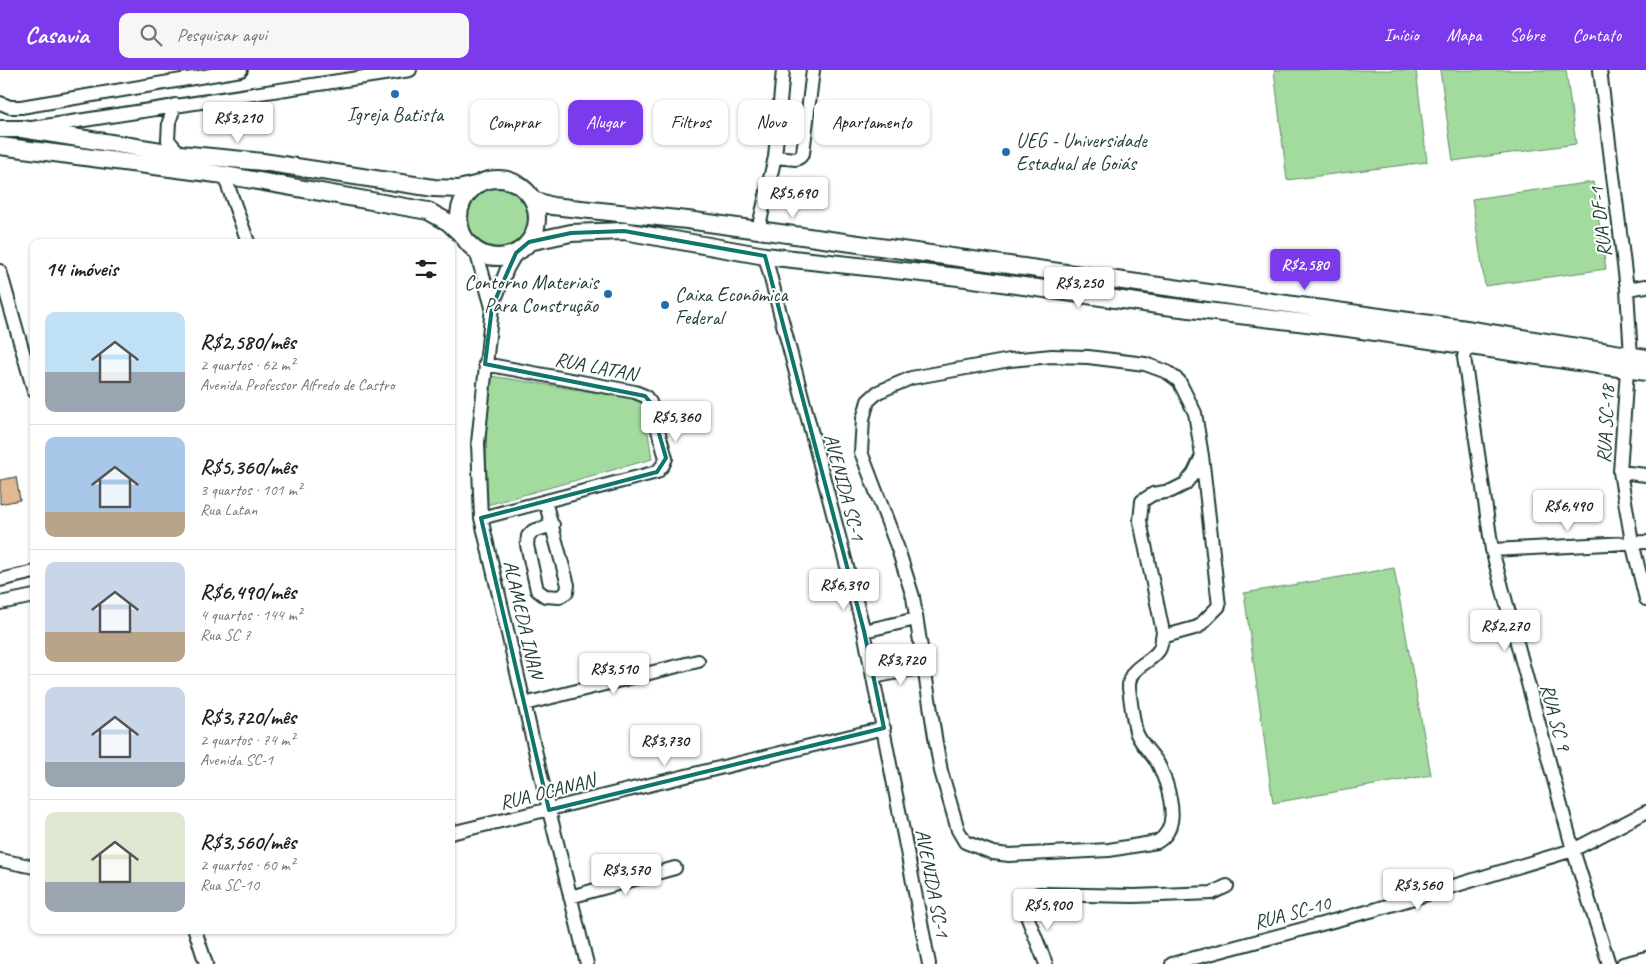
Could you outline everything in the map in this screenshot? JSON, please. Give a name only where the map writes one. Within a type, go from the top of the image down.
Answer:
[{"type":"main road","points":[[0,146],[224,175],[428,211],[448,222],[476,251],[496,257],[506,257],[516,253],[529,242],[536,229],[538,214],[528,192],[520,185],[500,179],[489,180],[459,189],[434,188],[263,162],[180,154],[11,129]]},
{"type":"main road","points":[[463,236],[459,222],[460,207],[467,193],[479,184]]},
{"type":"main road","points":[[533,200],[552,206],[687,220],[1466,329],[1635,361],[1646,372]]},
{"type":"main road","points":[[529,242],[571,232],[624,231],[765,256],[922,272],[1164,306],[1348,328],[1468,346],[1635,361]]},
{"type":"street","points":[[241,70],[5,105],[11,129],[410,70]]},
{"type":"street","points":[[758,230],[775,157],[783,70]]},
{"type":"street","points":[[775,157],[796,159],[802,153],[813,70]]},
{"type":"street","name":"RUA DF-1","points":[[1600,70],[1635,361]]},
{"type":"street","points":[[175,105],[169,122],[168,140],[180,154]]},
{"type":"street","points":[[224,175],[247,239]]},
{"type":"street","name":"ALAMEDA INAN","points":[[476,251],[492,307]]},
{"type":"street","name":"ALAMEDA INAN","points":[[516,253],[492,307],[478,444],[481,518],[587,964]]},
{"type":"street","name":"AVENIDA SC-1","points":[[765,256],[864,631],[930,964]]},
{"type":"street","points":[[0,271],[30,377]]},
{"type":"street","points":[[1627,289],[1646,286]]},
{"type":"street","name":"RUA SC 9","points":[[1466,329],[1468,346],[1464,358],[1492,550],[1572,850],[1609,964]]},
{"type":"street","points":[[1162,637],[1198,627],[1219,606],[1202,456],[1195,413],[1179,381],[1167,372],[1145,364],[1088,357],[1052,356],[1010,360],[911,378],[878,392],[868,401],[863,419],[861,452],[898,549],[913,597],[942,771],[958,830],[965,842],[993,853],[1009,855],[1109,850],[1157,842],[1164,838],[1170,826],[1172,808],[1169,793],[1158,763],[1144,747],[1136,732],[1129,686],[1133,672],[1159,650],[1163,632],[1140,521],[1142,500],[1185,484],[1194,473],[1202,456]]},
{"type":"street","name":"RUA SC-18","points":[[1635,361],[1620,472],[1632,542],[1646,599]]},
{"type":"street","name":"RUA LATAN","points":[[481,518],[657,472],[666,458],[650,402],[645,396],[635,392],[485,364]]},
{"type":"street","points":[[1620,472],[1646,475]]},
{"type":"street","points":[[545,501],[553,526],[568,585],[567,592],[559,597],[545,596],[537,590],[527,544],[528,536],[533,532],[553,526]]},
{"type":"street","points":[[1492,550],[1646,542]]},
{"type":"street","points":[[0,580],[30,573]]},
{"type":"street","points":[[0,603],[30,597]]},
{"type":"street","points":[[864,631],[916,619]]},
{"type":"street","points":[[524,704],[698,661]]},
{"type":"street","points":[[873,677],[924,668]]},
{"type":"street","name":"RUA OCANAN","points":[[455,832],[884,728]]},
{"type":"street","name":"RUA SC-10","points":[[1172,964],[1374,910],[1572,850],[1646,812]]},
{"type":"street","points":[[0,860],[30,866]]},
{"type":"street","points":[[570,896],[675,868]]},
{"type":"street","points":[[1046,964],[1025,911],[1025,898],[1039,894],[1134,896],[1212,893],[1227,886]]},
{"type":"street","points":[[198,934],[206,964]]},
{"type":"street","points":[[1623,964],[1646,958]]},
{"type":"highlighted area","points":[[624,231],[765,256],[864,631],[884,728],[549,810],[481,518],[657,472],[666,458],[650,402],[645,396],[485,364],[492,307],[516,253],[529,242],[571,233]]},
{"type":"green space","points":[[1274,70],[1416,70],[1427,162],[1287,180]]},
{"type":"green space","points":[[1440,70],[1566,70],[1576,144],[1453,161]]},
{"type":"green space","points":[[1593,182],[1606,269],[1485,286],[1472,199]]},
{"type":"green space","points":[[492,187],[504,187],[515,192],[523,200],[528,211],[526,229],[515,242],[504,247],[492,247],[481,242],[473,234],[468,223],[468,211],[473,200],[481,192]]},
{"type":"green space","points":[[491,376],[643,400],[652,459],[487,505],[486,422]]},
{"type":"green space","points":[[1394,568],[1431,775],[1273,803],[1244,593]]},
{"type":"building","points":[[16,477],[20,500],[0,504],[0,480]]},
{"type":"place","name":"Igreja Batista","points":[[395,94]]},
{"type":"place","name":"UEG - Universidade Estadual de Goiás","points":[[1006,152]]},
{"type":"place","name":"Contorno Materiais Para Construção","points":[[608,294]]},
{"type":"place","name":"Caixa Econômica Federal","points":[[665,305]]}]
